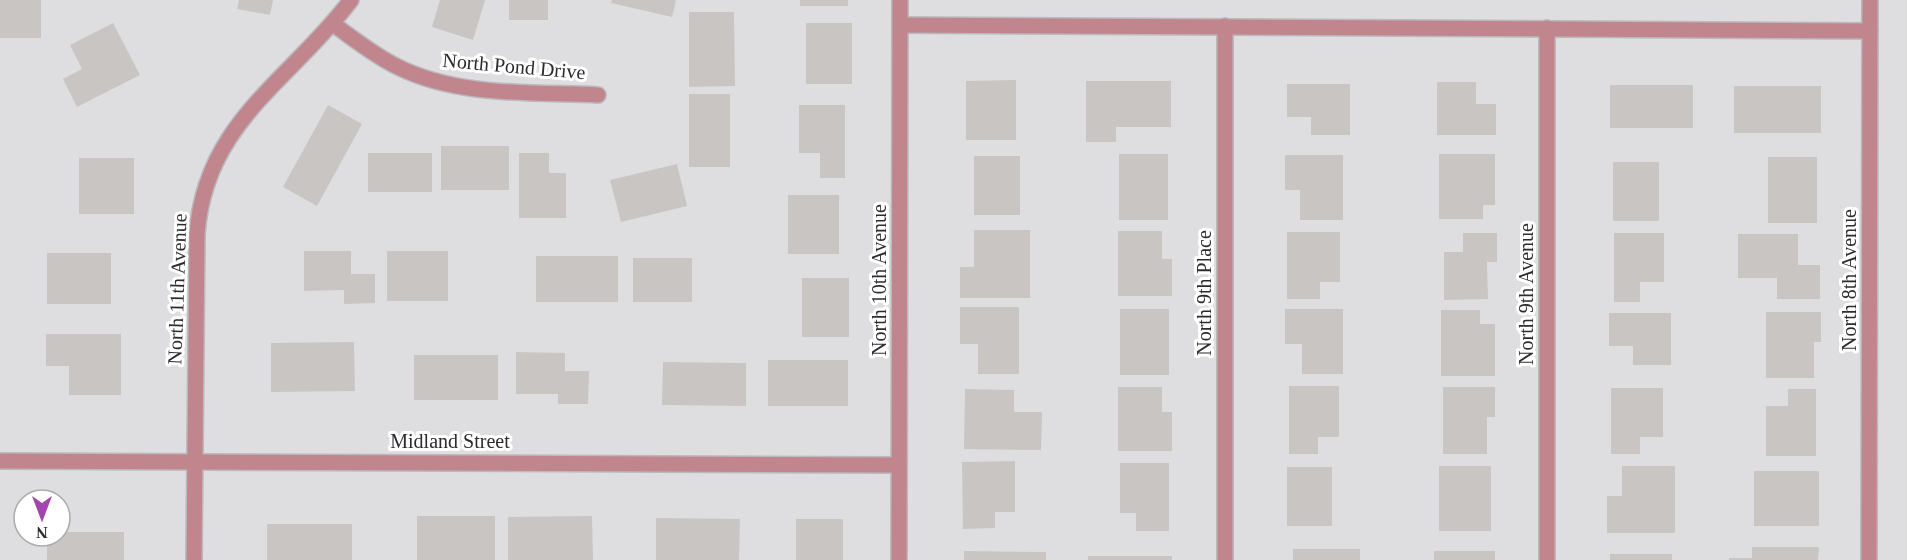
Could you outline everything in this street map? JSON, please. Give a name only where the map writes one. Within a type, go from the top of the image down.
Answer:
[{"type":"street","name":"North 11th Avenue","points":[[194,560],[197,235],[203,193],[213,165],[230,134],[250,109],[333,24],[351,0]]},
{"type":"street","name":"North 10th Avenue","points":[[899,560],[900,0]]},
{"type":"street","name":"North 8th Avenue","points":[[1869,560],[1870,0]]},
{"type":"street","name":"North Pond Drive","points":[[333,24],[398,67],[442,83],[505,91],[598,95]]},
{"type":"street","points":[[900,25],[1870,31]]},
{"type":"street","name":"North 9th Place","points":[[1225,26],[1225,560]]},
{"type":"street","name":"North 9th Avenue","points":[[1547,28],[1547,560]]},
{"type":"street","name":"Midland Street","points":[[0,461],[194,460],[899,465]]},
{"type":"building","points":[[0,0],[41,0],[41,38],[0,38]]},
{"type":"building","points":[[239,0],[273,0],[270,15],[237,9]]},
{"type":"building","points":[[440,0],[485,0],[473,40],[432,27]]},
{"type":"building","points":[[509,0],[548,0],[548,20],[509,20]]},
{"type":"building","points":[[612,0],[676,0],[672,17],[611,3]]},
{"type":"building","points":[[800,0],[848,0],[848,6],[800,6]]},
{"type":"building","points":[[689,12],[734,12],[735,86],[689,87]]},
{"type":"building","points":[[113,23],[140,75],[77,107],[63,79],[82,69],[70,45]]},
{"type":"building","points":[[806,23],[852,23],[852,84],[806,84]]},
{"type":"building","points":[[1016,80],[1016,140],[966,140],[966,81]]},
{"type":"building","points":[[1086,81],[1171,81],[1171,127],[1116,127],[1116,142],[1086,142]]},
{"type":"building","points":[[1437,82],[1476,82],[1476,104],[1496,104],[1496,135],[1437,135]]},
{"type":"building","points":[[1287,84],[1350,84],[1350,135],[1311,135],[1311,117],[1287,117]]},
{"type":"building","points":[[1610,85],[1693,85],[1693,128],[1610,128]]},
{"type":"building","points":[[1734,86],[1821,86],[1821,133],[1734,133]]},
{"type":"building","points":[[689,94],[730,94],[730,167],[689,167]]},
{"type":"building","points":[[328,105],[362,124],[317,206],[283,187]]},
{"type":"building","points":[[799,105],[845,105],[845,178],[820,178],[820,153],[799,153]]},
{"type":"building","points":[[441,146],[509,146],[509,190],[441,190]]},
{"type":"building","points":[[368,153],[432,153],[432,192],[368,192]]},
{"type":"building","points":[[519,153],[549,153],[549,173],[566,173],[566,218],[519,218]]},
{"type":"building","points":[[1119,154],[1168,154],[1168,220],[1119,220]]},
{"type":"building","points":[[1439,154],[1495,154],[1495,205],[1483,205],[1483,219],[1439,219]]},
{"type":"building","points":[[1285,155],[1343,155],[1343,220],[1300,220],[1300,190],[1285,190]]},
{"type":"building","points":[[974,156],[1020,156],[1020,215],[974,215]]},
{"type":"building","points":[[1768,157],[1817,157],[1817,223],[1768,223]]},
{"type":"building","points":[[79,158],[134,158],[134,214],[79,214]]},
{"type":"building","points":[[1613,162],[1659,162],[1659,221],[1613,221]]},
{"type":"building","points":[[677,164],[687,206],[621,222],[610,180]]},
{"type":"building","points":[[788,195],[839,195],[839,254],[788,254]]},
{"type":"building","points":[[974,230],[1030,230],[1030,298],[960,298],[960,267],[974,267]]},
{"type":"building","points":[[1118,231],[1162,231],[1162,259],[1172,259],[1172,296],[1118,296]]},
{"type":"building","points":[[1287,232],[1340,232],[1340,282],[1320,282],[1320,299],[1287,299]]},
{"type":"building","points":[[1463,233],[1497,233],[1497,262],[1487,262],[1488,299],[1444,300],[1444,252],[1463,252]]},
{"type":"building","points":[[1614,233],[1664,233],[1664,282],[1640,282],[1640,302],[1614,302]]},
{"type":"building","points":[[1738,234],[1798,234],[1798,265],[1820,265],[1820,299],[1777,299],[1777,278],[1738,278]]},
{"type":"building","points":[[304,251],[351,251],[351,274],[375,274],[375,303],[344,304],[344,290],[304,291]]},
{"type":"building","points":[[387,251],[448,251],[448,301],[387,301]]},
{"type":"building","points":[[47,253],[111,253],[111,304],[47,304]]},
{"type":"building","points":[[536,256],[618,256],[618,302],[536,302]]},
{"type":"building","points":[[633,258],[692,258],[692,302],[633,302]]},
{"type":"building","points":[[802,278],[849,278],[849,337],[802,337]]},
{"type":"building","points":[[960,307],[1019,307],[1019,374],[978,374],[978,344],[960,344]]},
{"type":"building","points":[[1120,309],[1169,309],[1169,375],[1120,375]]},
{"type":"building","points":[[1285,309],[1343,309],[1343,374],[1302,374],[1302,344],[1285,344]]},
{"type":"building","points":[[1441,310],[1480,310],[1480,324],[1495,324],[1495,376],[1441,376]]},
{"type":"building","points":[[1766,312],[1821,312],[1821,342],[1814,342],[1814,378],[1766,378]]},
{"type":"building","points":[[1609,313],[1671,313],[1671,365],[1633,365],[1633,346],[1609,346]]},
{"type":"building","points":[[46,334],[121,334],[121,395],[69,395],[69,366],[46,366]]},
{"type":"building","points":[[354,342],[355,391],[271,392],[271,343]]},
{"type":"building","points":[[516,352],[565,353],[565,371],[589,371],[588,404],[558,404],[558,394],[516,394]]},
{"type":"building","points":[[414,355],[498,355],[498,400],[414,400]]},
{"type":"building","points":[[768,360],[848,360],[848,406],[768,406]]},
{"type":"building","points":[[663,362],[746,363],[746,406],[662,405]]},
{"type":"building","points":[[1289,386],[1339,386],[1339,437],[1318,437],[1318,454],[1289,454]]},
{"type":"building","points":[[1118,387],[1162,387],[1162,412],[1172,412],[1172,451],[1118,451]]},
{"type":"building","points":[[1443,387],[1495,387],[1495,417],[1487,417],[1487,454],[1443,454]]},
{"type":"building","points":[[1611,388],[1663,388],[1663,437],[1640,437],[1640,454],[1611,454]]},
{"type":"building","points":[[965,389],[1014,390],[1014,412],[1042,412],[1041,450],[964,449]]},
{"type":"building","points":[[1788,389],[1816,389],[1816,456],[1766,456],[1766,406],[1788,406]]},
{"type":"building","points":[[1015,461],[1015,512],[995,512],[995,528],[963,529],[962,462]]},
{"type":"building","points":[[1120,463],[1169,463],[1169,531],[1136,531],[1136,513],[1120,513]]},
{"type":"building","points":[[1439,466],[1491,466],[1491,531],[1439,531]]},
{"type":"building","points":[[1622,466],[1675,466],[1675,533],[1607,533],[1607,496],[1622,496]]},
{"type":"building","points":[[1287,467],[1332,467],[1332,526],[1287,526]]},
{"type":"building","points":[[1754,471],[1819,471],[1819,526],[1754,526]]},
{"type":"building","points":[[417,516],[495,516],[495,560],[417,560]]},
{"type":"building","points":[[592,516],[593,560],[508,560],[508,517]]},
{"type":"building","points":[[656,518],[740,519],[739,560],[656,560]]},
{"type":"building","points":[[796,519],[843,519],[843,560],[796,560]]},
{"type":"building","points":[[267,524],[352,524],[352,560],[267,560]]},
{"type":"building","points":[[72,532],[124,532],[124,560],[47,560],[47,548],[72,548]]},
{"type":"building","points":[[1752,547],[1819,547],[1818,560],[1729,560],[1729,558],[1752,558]]},
{"type":"building","points":[[1293,549],[1360,549],[1360,560],[1293,560]]},
{"type":"building","points":[[964,551],[1046,552],[1046,560],[964,560]]},
{"type":"building","points":[[1434,551],[1495,551],[1495,560],[1434,560]]},
{"type":"building","points":[[1610,554],[1672,554],[1672,560],[1610,560]]},
{"type":"building","points":[[1088,556],[1172,556],[1172,560],[1088,560]]}]
